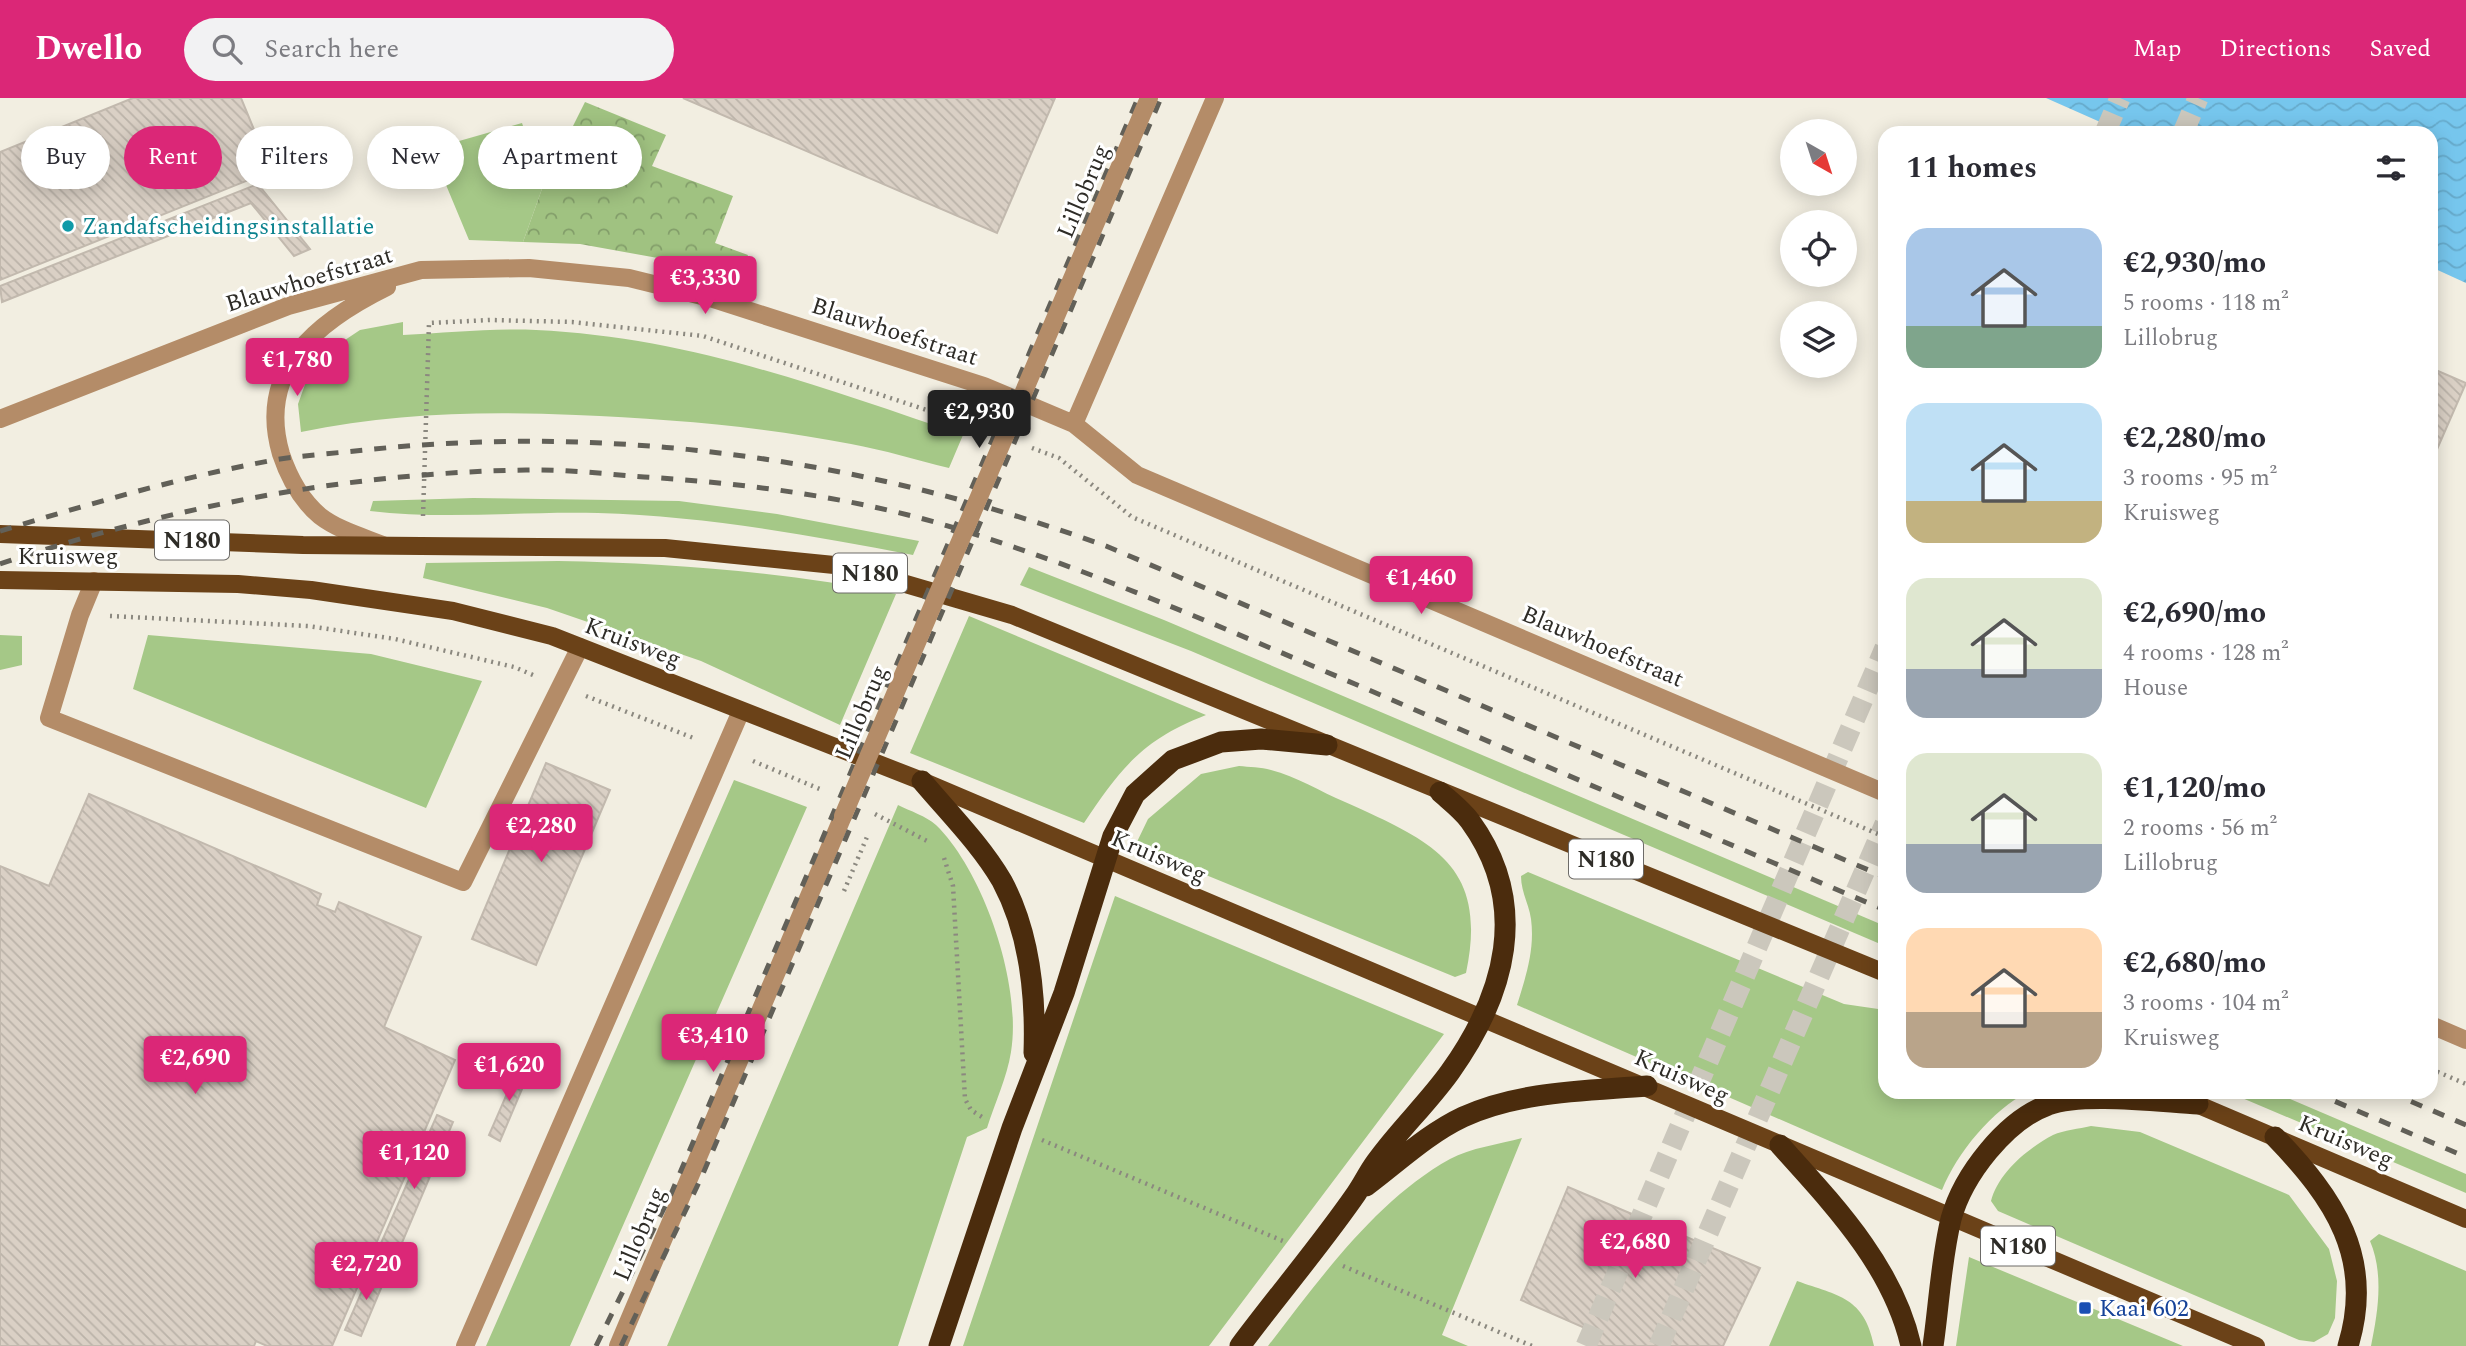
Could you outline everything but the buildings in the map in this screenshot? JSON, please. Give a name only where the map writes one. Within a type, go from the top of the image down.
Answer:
[{"type":"highway","points":[[939,1346],[1012,1128],[1064,993],[1113,836],[1135,794],[1172,760],[1221,742],[1261,739],[1327,745]]},
{"type":"highway","points":[[922,781],[966,832],[1002,881],[1023,935],[1035,1011],[1033,1069]]},
{"type":"highway","points":[[1240,1346],[1356,1194],[1376,1162],[1450,1072],[1481,1018],[1500,975],[1507,925],[1488,853],[1470,821],[1440,792]]},
{"type":"highway","points":[[1356,1194],[1425,1141],[1463,1117],[1520,1101],[1567,1092],[1647,1086]]},
{"type":"highway","points":[[1933,1346],[1952,1218],[1978,1166],[2008,1127],[2050,1104],[2104,1099],[2197,1104]]},
{"type":"highway","points":[[2275,1138],[2312,1175],[2340,1217],[2359,1284],[2348,1346]]},
{"type":"highway","points":[[1780,1145],[1841,1213],[1872,1257],[1905,1319],[1911,1346]]},
{"type":"main road","name":"Kruisweg","points":[[0,534],[419,546],[665,548],[844,566],[1012,615],[1878,970]]},
{"type":"main road","name":"Kruisweg","points":[[0,580],[238,584],[407,603],[527,630],[580,647],[922,781],[2256,1346]]},
{"type":"main road","name":"Kruisweg","points":[[2185,1099],[2466,1219]]},
{"type":"street","name":"Lillobrug","points":[[618,1346],[1149,98]]},
{"type":"street","points":[[1074,424],[1215,98]]},
{"type":"street","name":"Blauwhoefstraat","points":[[0,419],[288,306],[421,270],[529,268],[629,278],[709,298],[984,386],[1074,424],[1138,475],[1878,790]]},
{"type":"street","points":[[383,545],[321,516],[295,489],[275,432],[275,400],[290,360],[321,326],[357,302],[421,270]]},
{"type":"street","points":[[94,581],[80,615],[49,718],[463,882],[580,647]]},
{"type":"street","points":[[465,1346],[741,711]]},
{"type":"street","points":[[2438,1028],[2466,1040]]},
{"type":"path","points":[[419,546],[423,525],[429,323],[491,320],[572,322],[703,336],[982,428]]},
{"type":"path","points":[[1020,443],[1059,458],[1132,517],[1878,834]]},
{"type":"path","points":[[395,639],[407,603]]},
{"type":"path","points":[[80,615],[308,626],[395,639],[514,667],[826,792]]},
{"type":"path","points":[[862,808],[934,845]]},
{"type":"path","points":[[939,852],[953,886],[965,1100],[971,1110],[1532,1346]]},
{"type":"path","points":[[2438,1072],[2466,1084]]},
{"type":"green space","points":[[585,102],[666,135],[652,166],[733,196],[715,243],[748,255],[741,273],[580,244],[523,242],[542,189],[642,189],[642,126],[573,126]]},
{"type":"green space","points":[[478,136],[478,189],[542,189],[523,242],[469,240],[448,189],[464,189],[464,140]]},
{"type":"green space","points":[[403,322],[403,335],[536,330],[647,343],[753,367],[963,435],[949,468],[863,446],[783,432],[610,417],[507,413],[438,415],[369,421],[301,432],[298,404],[307,379],[327,352],[360,330]]},
{"type":"green space","points":[[473,498],[679,501],[777,514],[919,541],[913,555],[795,534],[677,518],[598,513],[427,515],[370,511],[373,501]]},
{"type":"green space","points":[[558,561],[728,570],[896,594],[840,725],[701,661],[547,608],[423,578],[426,563]]},
{"type":"green space","points":[[1029,567],[1164,620],[1878,923],[1878,943],[1191,651],[1020,585]]},
{"type":"green space","points":[[969,616],[1206,715],[1165,735],[1135,758],[1110,786],[1084,823],[910,753]]},
{"type":"green space","points":[[0,635],[22,636],[22,665],[0,670]]},
{"type":"green space","points":[[148,635],[371,654],[482,681],[426,808],[133,689]]},
{"type":"green space","points":[[1239,766],[1267,769],[1299,780],[1403,830],[1446,861],[1460,881],[1469,906],[1471,936],[1466,973],[1455,977],[1135,846],[1148,819],[1201,774]]},
{"type":"green space","points":[[734,780],[807,807],[570,1346],[486,1346]]},
{"type":"green space","points":[[898,805],[936,825],[970,871],[996,931],[1005,963],[1013,1025],[1009,1061],[987,1128],[967,1137],[898,1346],[667,1346]]},
{"type":"green space","points":[[1528,872],[1844,1004],[1878,1009],[1878,1099],[2017,1099],[1989,1121],[1966,1147],[1942,1190],[1517,1005],[1532,941],[1531,919],[1521,876]]},
{"type":"green space","points":[[1115,896],[1444,1034],[1209,1346],[963,1346]]},
{"type":"green space","points":[[2244,1099],[2290,1099],[2466,1174],[2466,1193]]},
{"type":"green space","points":[[2091,1126],[2140,1132],[2289,1195],[2329,1249],[2337,1281],[2335,1318],[2328,1334],[2314,1342],[2299,1340],[1998,1211],[1991,1201],[2000,1181],[2015,1162],[2053,1135]]},
{"type":"green space","points":[[1522,1138],[1442,1335],[1468,1346],[1268,1346],[1350,1243],[1398,1196],[1423,1176],[1458,1155]]},
{"type":"green space","points":[[2379,1234],[2466,1271],[2466,1346],[2371,1346],[2378,1280],[2370,1241]]},
{"type":"green space","points":[[1969,1257],[2183,1346],[1956,1346]]},
{"type":"green space","points":[[1797,1281],[1848,1301],[1864,1317],[1874,1346],[1769,1346]]},
{"type":"water","points":[[2046,98],[2466,98],[2466,283],[2438,270],[2438,126],[2109,126]]},
{"type":"tunnel","points":[[2108,126],[2120,98]]},
{"type":"tunnel","points":[[2186,126],[2198,98]]},
{"type":"tunnel","points":[[1586,1346],[1878,664]]},
{"type":"tunnel","points":[[1659,1346],[1878,840]]},
{"type":"railway","points":[[596,1346],[671,1194],[1138,98]]},
{"type":"railway","points":[[621,1346],[702,1176],[1161,98]]},
{"type":"railway","points":[[0,531],[139,491],[280,459],[459,443],[553,442],[647,446],[741,456],[834,471],[926,491],[1016,516],[1106,546],[1878,874]]},
{"type":"railway","points":[[0,564],[128,526],[193,510],[325,486],[391,478],[541,470],[585,472],[718,483],[829,498],[938,523],[1149,597],[1878,907]]},
{"type":"railway","points":[[2329,1099],[2466,1157]]},
{"type":"railway","points":[[2405,1099],[2466,1125]]},
{"type":"place","name":"Zandafscheidingsinstallatie","points":[[68,226]]},
{"type":"place","name":"Kaai 602","points":[[2085,1308]]}]
